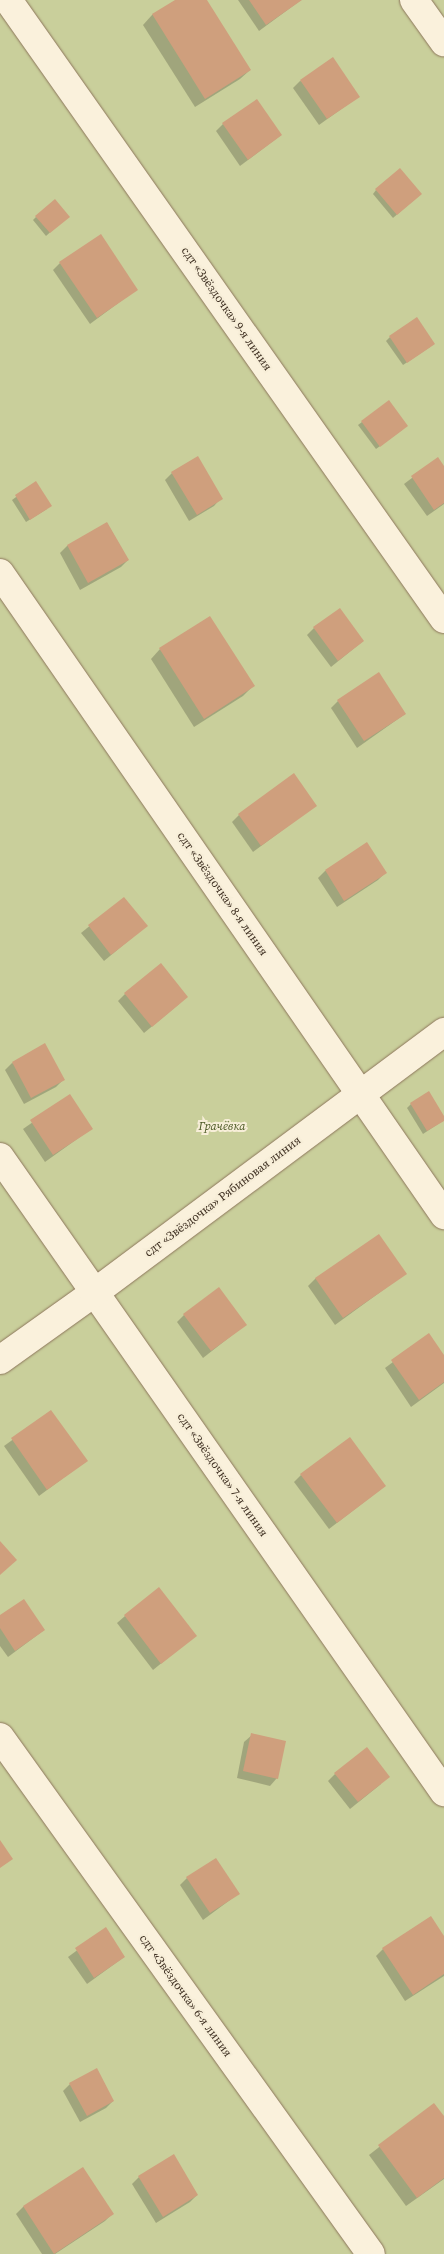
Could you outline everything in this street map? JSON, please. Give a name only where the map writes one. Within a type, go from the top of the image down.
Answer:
[{"type":"street","name":"сдт «Звёздочка» 9-я линия","points":[[8,0],[444,619]]},
{"type":"street","points":[[414,0],[444,42]]},
{"type":"street","name":"сдт «Звёздочка» 8-я линия","points":[[0,574],[444,1215]]},
{"type":"street","name":"сдт «Звёздочка» Рябиновая линия","points":[[0,1360],[94,1293],[444,1032]]},
{"type":"street","name":"сдт «Звёздочка» 7-я линия","points":[[0,1157],[444,1792]]},
{"type":"street","name":"сдт «Звёздочка» 6-я линия","points":[[0,1737],[371,2254]]},
{"type":"green space","name":"Грачёвка","points":[[0,0],[444,0],[444,2254],[0,2254]]},
{"type":"building","points":[[175,0],[207,0],[251,70],[205,99],[152,14]]},
{"type":"building","points":[[249,0],[302,0],[266,25]]},
{"type":"building","points":[[333,57],[360,97],[327,119],[300,80]]},
{"type":"building","points":[[257,99],[282,135],[248,160],[222,123]]},
{"type":"building","points":[[400,168],[422,194],[397,215],[375,189]]},
{"type":"building","points":[[55,199],[70,217],[50,233],[35,216]]},
{"type":"building","points":[[101,234],[138,290],[97,318],[59,262]]},
{"type":"building","points":[[417,317],[435,344],[407,363],[389,336]]},
{"type":"building","points":[[389,400],[408,426],[380,447],[361,421]]},
{"type":"building","points":[[198,456],[223,499],[197,515],[171,472]]},
{"type":"building","points":[[438,457],[444,466],[444,503],[434,510],[411,476]]},
{"type":"building","points":[[36,481],[52,506],[30,520],[15,495]]},
{"type":"building","points":[[107,522],[129,560],[88,583],[67,545]]},
{"type":"building","points":[[340,608],[364,641],[338,661],[313,627]]},
{"type":"building","points":[[210,616],[255,686],[204,719],[159,648]]},
{"type":"building","points":[[379,672],[406,714],[364,741],[337,700]]},
{"type":"building","points":[[294,773],[317,806],[261,846],[238,814]]},
{"type":"building","points":[[367,842],[387,873],[344,901],[325,870]]},
{"type":"building","points":[[124,897],[148,926],[111,955],[88,925]]},
{"type":"building","points":[[161,963],[188,997],[152,1027],[124,993]]},
{"type":"building","points":[[45,1043],[65,1080],[31,1098],[12,1062]]},
{"type":"building","points":[[429,1091],[444,1116],[444,1121],[427,1131],[410,1103]]},
{"type":"building","points":[[70,1094],[93,1129],[53,1155],[30,1120]]},
{"type":"building","points":[[379,1234],[407,1274],[343,1318],[315,1278]]},
{"type":"building","points":[[219,1287],[247,1325],[211,1351],[183,1314]]},
{"type":"building","points":[[429,1333],[444,1355],[444,1382],[419,1400],[391,1360]]},
{"type":"building","points":[[51,1410],[88,1461],[47,1490],[11,1438]]},
{"type":"building","points":[[350,1437],[386,1486],[337,1523],[300,1474]]},
{"type":"building","points":[[0,1541],[17,1560],[0,1575]]},
{"type":"building","points":[[159,1587],[197,1636],[161,1664],[124,1615]]},
{"type":"building","points":[[24,1599],[45,1630],[15,1651],[0,1628],[0,1615]]},
{"type":"building","points":[[251,1733],[286,1741],[278,1779],[243,1771]]},
{"type":"building","points":[[367,1747],[390,1777],[358,1802],[334,1773]]},
{"type":"building","points":[[0,1840],[13,1859],[0,1868]]},
{"type":"building","points":[[216,1858],[240,1894],[210,1913],[186,1877]]},
{"type":"building","points":[[431,1916],[444,1936],[444,1974],[413,1995],[382,1948]]},
{"type":"building","points":[[106,1927],[125,1957],[94,1978],[75,1948]]},
{"type":"building","points":[[97,2068],[114,2101],[87,2116],[69,2083]]},
{"type":"building","points":[[434,2103],[444,2116],[444,2178],[417,2198],[378,2145]]},
{"type":"building","points":[[174,2154],[198,2195],[163,2217],[138,2176]]},
{"type":"building","points":[[83,2167],[114,2214],[54,2254],[23,2206]]}]
